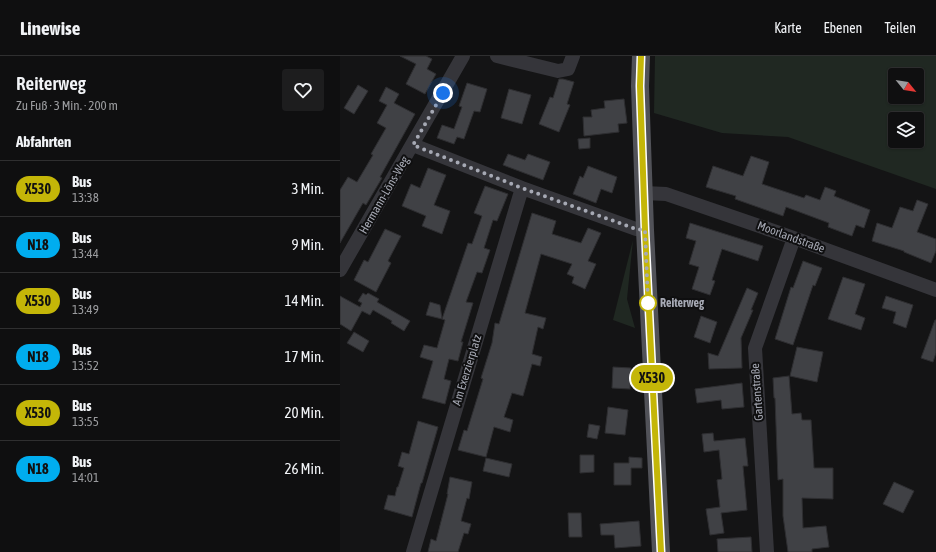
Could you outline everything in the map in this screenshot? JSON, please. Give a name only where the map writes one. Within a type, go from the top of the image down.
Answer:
[{"type":"main road","points":[[641,56],[640,86],[645,230],[661,552]]},
{"type":"street","name":"Hermann-Löns-Weg","points":[[340,270],[463,56]]},
{"type":"street","points":[[497,56],[558,70],[568,69],[573,56]]},
{"type":"street","points":[[413,145],[522,188],[636,229],[645,230]]},
{"type":"street","name":"Am Exerzierplatz","points":[[413,552],[522,188]]},
{"type":"street","name":"Moorlandstraße","points":[[644,193],[666,194],[794,238],[936,290]]},
{"type":"street","name":"Gartenstraße","points":[[767,552],[754,348],[794,238]]},
{"type":"shaded area","points":[[655,56],[936,56],[936,189],[788,137],[722,133],[654,113]]},
{"type":"shaded area","points":[[633,240],[627,299],[635,328],[613,320]]},
{"type":"building","points":[[400,56],[426,56],[432,59],[427,69],[436,74],[425,94],[406,84],[416,64]]},
{"type":"building","points":[[559,79],[574,82],[567,104],[570,105],[559,132],[539,124],[550,97],[553,98]]},
{"type":"building","points":[[467,83],[487,89],[480,112],[474,111],[464,139],[457,137],[454,144],[437,138],[442,125],[454,129],[462,107],[459,106]]},
{"type":"building","points":[[358,85],[368,91],[354,114],[344,108]]},
{"type":"building","points":[[386,87],[399,94],[394,103],[415,114],[380,177],[382,178],[366,205],[363,203],[340,243],[340,190],[348,177],[357,182],[373,155],[371,154],[386,128],[377,123],[387,105],[379,101]]},
{"type":"building","points":[[509,89],[531,95],[522,124],[501,118]]},
{"type":"building","points":[[624,99],[627,123],[618,124],[619,132],[584,136],[583,117],[592,117],[591,110],[605,108],[604,101]]},
{"type":"building","points":[[590,138],[590,148],[579,149],[578,139]]},
{"type":"building","points":[[508,154],[525,160],[528,154],[550,162],[543,180],[503,165]]},
{"type":"building","points":[[751,156],[769,162],[762,184],[804,198],[806,195],[820,200],[825,187],[836,191],[834,196],[870,210],[864,228],[856,225],[852,236],[828,227],[829,223],[786,207],[783,216],[735,199],[736,196],[706,187],[713,166],[743,176]]},
{"type":"building","points":[[588,166],[617,177],[612,193],[601,189],[596,203],[573,194],[580,176],[583,178]]},
{"type":"building","points":[[428,168],[446,175],[434,205],[450,211],[442,234],[422,226],[426,216],[402,206],[411,184],[420,188]]},
{"type":"building","points":[[485,186],[508,194],[497,221],[493,220],[484,248],[490,250],[482,273],[477,272],[466,302],[473,303],[461,342],[463,342],[458,361],[449,359],[444,379],[451,381],[445,404],[422,398],[433,361],[420,357],[424,345],[437,348],[445,320],[442,319],[468,243],[472,244],[482,216],[474,213]]},
{"type":"building","points":[[917,200],[928,204],[917,232],[936,239],[936,251],[931,263],[904,251],[872,241],[877,223],[892,228],[900,207],[913,211]]},
{"type":"building","points":[[532,213],[556,221],[552,234],[581,243],[588,228],[601,233],[588,261],[596,264],[585,289],[572,283],[574,277],[567,274],[572,264],[541,254],[525,313],[546,318],[543,329],[538,327],[532,354],[542,357],[540,366],[532,364],[523,396],[512,393],[504,417],[513,420],[510,432],[494,427],[486,457],[458,450],[464,430],[467,431],[483,379],[481,378],[492,343],[495,323],[499,324]]},
{"type":"building","points":[[690,223],[763,246],[758,261],[722,249],[712,280],[715,281],[710,295],[692,289],[699,267],[689,264],[696,241],[686,238]]},
{"type":"building","points":[[385,229],[401,236],[388,261],[391,263],[376,292],[354,280],[364,260],[368,262]]},
{"type":"building","points":[[803,261],[822,268],[815,286],[813,285],[793,345],[775,339],[791,287],[793,288]]},
{"type":"building","points":[[843,277],[865,284],[855,314],[865,318],[861,330],[828,319]]},
{"type":"building","points":[[747,288],[758,293],[751,310],[753,310],[741,338],[742,368],[709,369],[708,353],[718,356]]},
{"type":"building","points":[[363,293],[366,295],[368,293],[379,299],[377,302],[410,321],[404,331],[391,323],[392,321],[373,310],[370,315],[362,311],[351,331],[340,324],[340,296],[360,307],[362,303],[358,301]]},
{"type":"building","points":[[886,296],[913,305],[906,328],[893,323],[896,312],[882,308]]},
{"type":"building","points":[[430,302],[440,305],[442,319],[426,315]]},
{"type":"building","points":[[701,316],[717,322],[710,343],[694,337]]},
{"type":"building","points":[[935,320],[936,353],[933,362],[921,358]]},
{"type":"building","points":[[354,332],[369,341],[363,352],[347,343]]},
{"type":"building","points":[[797,347],[823,352],[817,382],[790,376]]},
{"type":"building","points":[[613,367],[631,368],[630,389],[612,388]]},
{"type":"building","points":[[789,376],[792,414],[801,413],[802,420],[811,420],[814,468],[833,468],[833,499],[802,498],[803,528],[826,526],[829,547],[812,549],[812,552],[788,552],[783,516],[783,479],[778,480],[773,378]]},
{"type":"building","points":[[742,383],[744,407],[722,409],[721,400],[697,403],[695,389]]},
{"type":"building","points":[[608,407],[628,410],[625,435],[605,433]]},
{"type":"building","points":[[418,421],[438,427],[412,517],[384,509],[388,495],[395,496],[404,468],[398,466],[402,452],[409,454]]},
{"type":"building","points":[[589,424],[600,426],[597,439],[587,437]]},
{"type":"building","points":[[713,433],[714,441],[745,438],[748,466],[743,466],[747,510],[721,513],[724,533],[710,535],[706,509],[720,507],[717,480],[722,479],[719,450],[704,452],[702,434]]},
{"type":"building","points":[[580,455],[594,455],[594,472],[580,473]]},
{"type":"building","points":[[629,457],[642,458],[642,468],[631,468],[631,485],[614,485],[614,463],[629,463]]},
{"type":"building","points":[[486,458],[512,464],[509,477],[483,471]]},
{"type":"building","points":[[450,477],[472,482],[469,499],[467,498],[461,521],[471,524],[468,534],[464,533],[458,552],[428,552],[431,539],[436,541],[448,494]]},
{"type":"building","points":[[894,482],[914,491],[903,513],[883,504]]},
{"type":"building","points":[[568,513],[581,513],[582,537],[569,537]]},
{"type":"building","points":[[639,521],[641,546],[615,548],[614,535],[601,535],[600,524]]},
{"type":"building","points":[[751,537],[752,552],[718,552],[717,539]]},
{"type":"bus line","name":"X530","points":[[641,56],[640,86],[645,230],[661,552]]},
{"type":"place","name":"Reiterweg","points":[[648,303]]},
{"type":"route","points":[[443,93],[413,145],[522,188],[636,229],[645,230],[648,303]]}]
